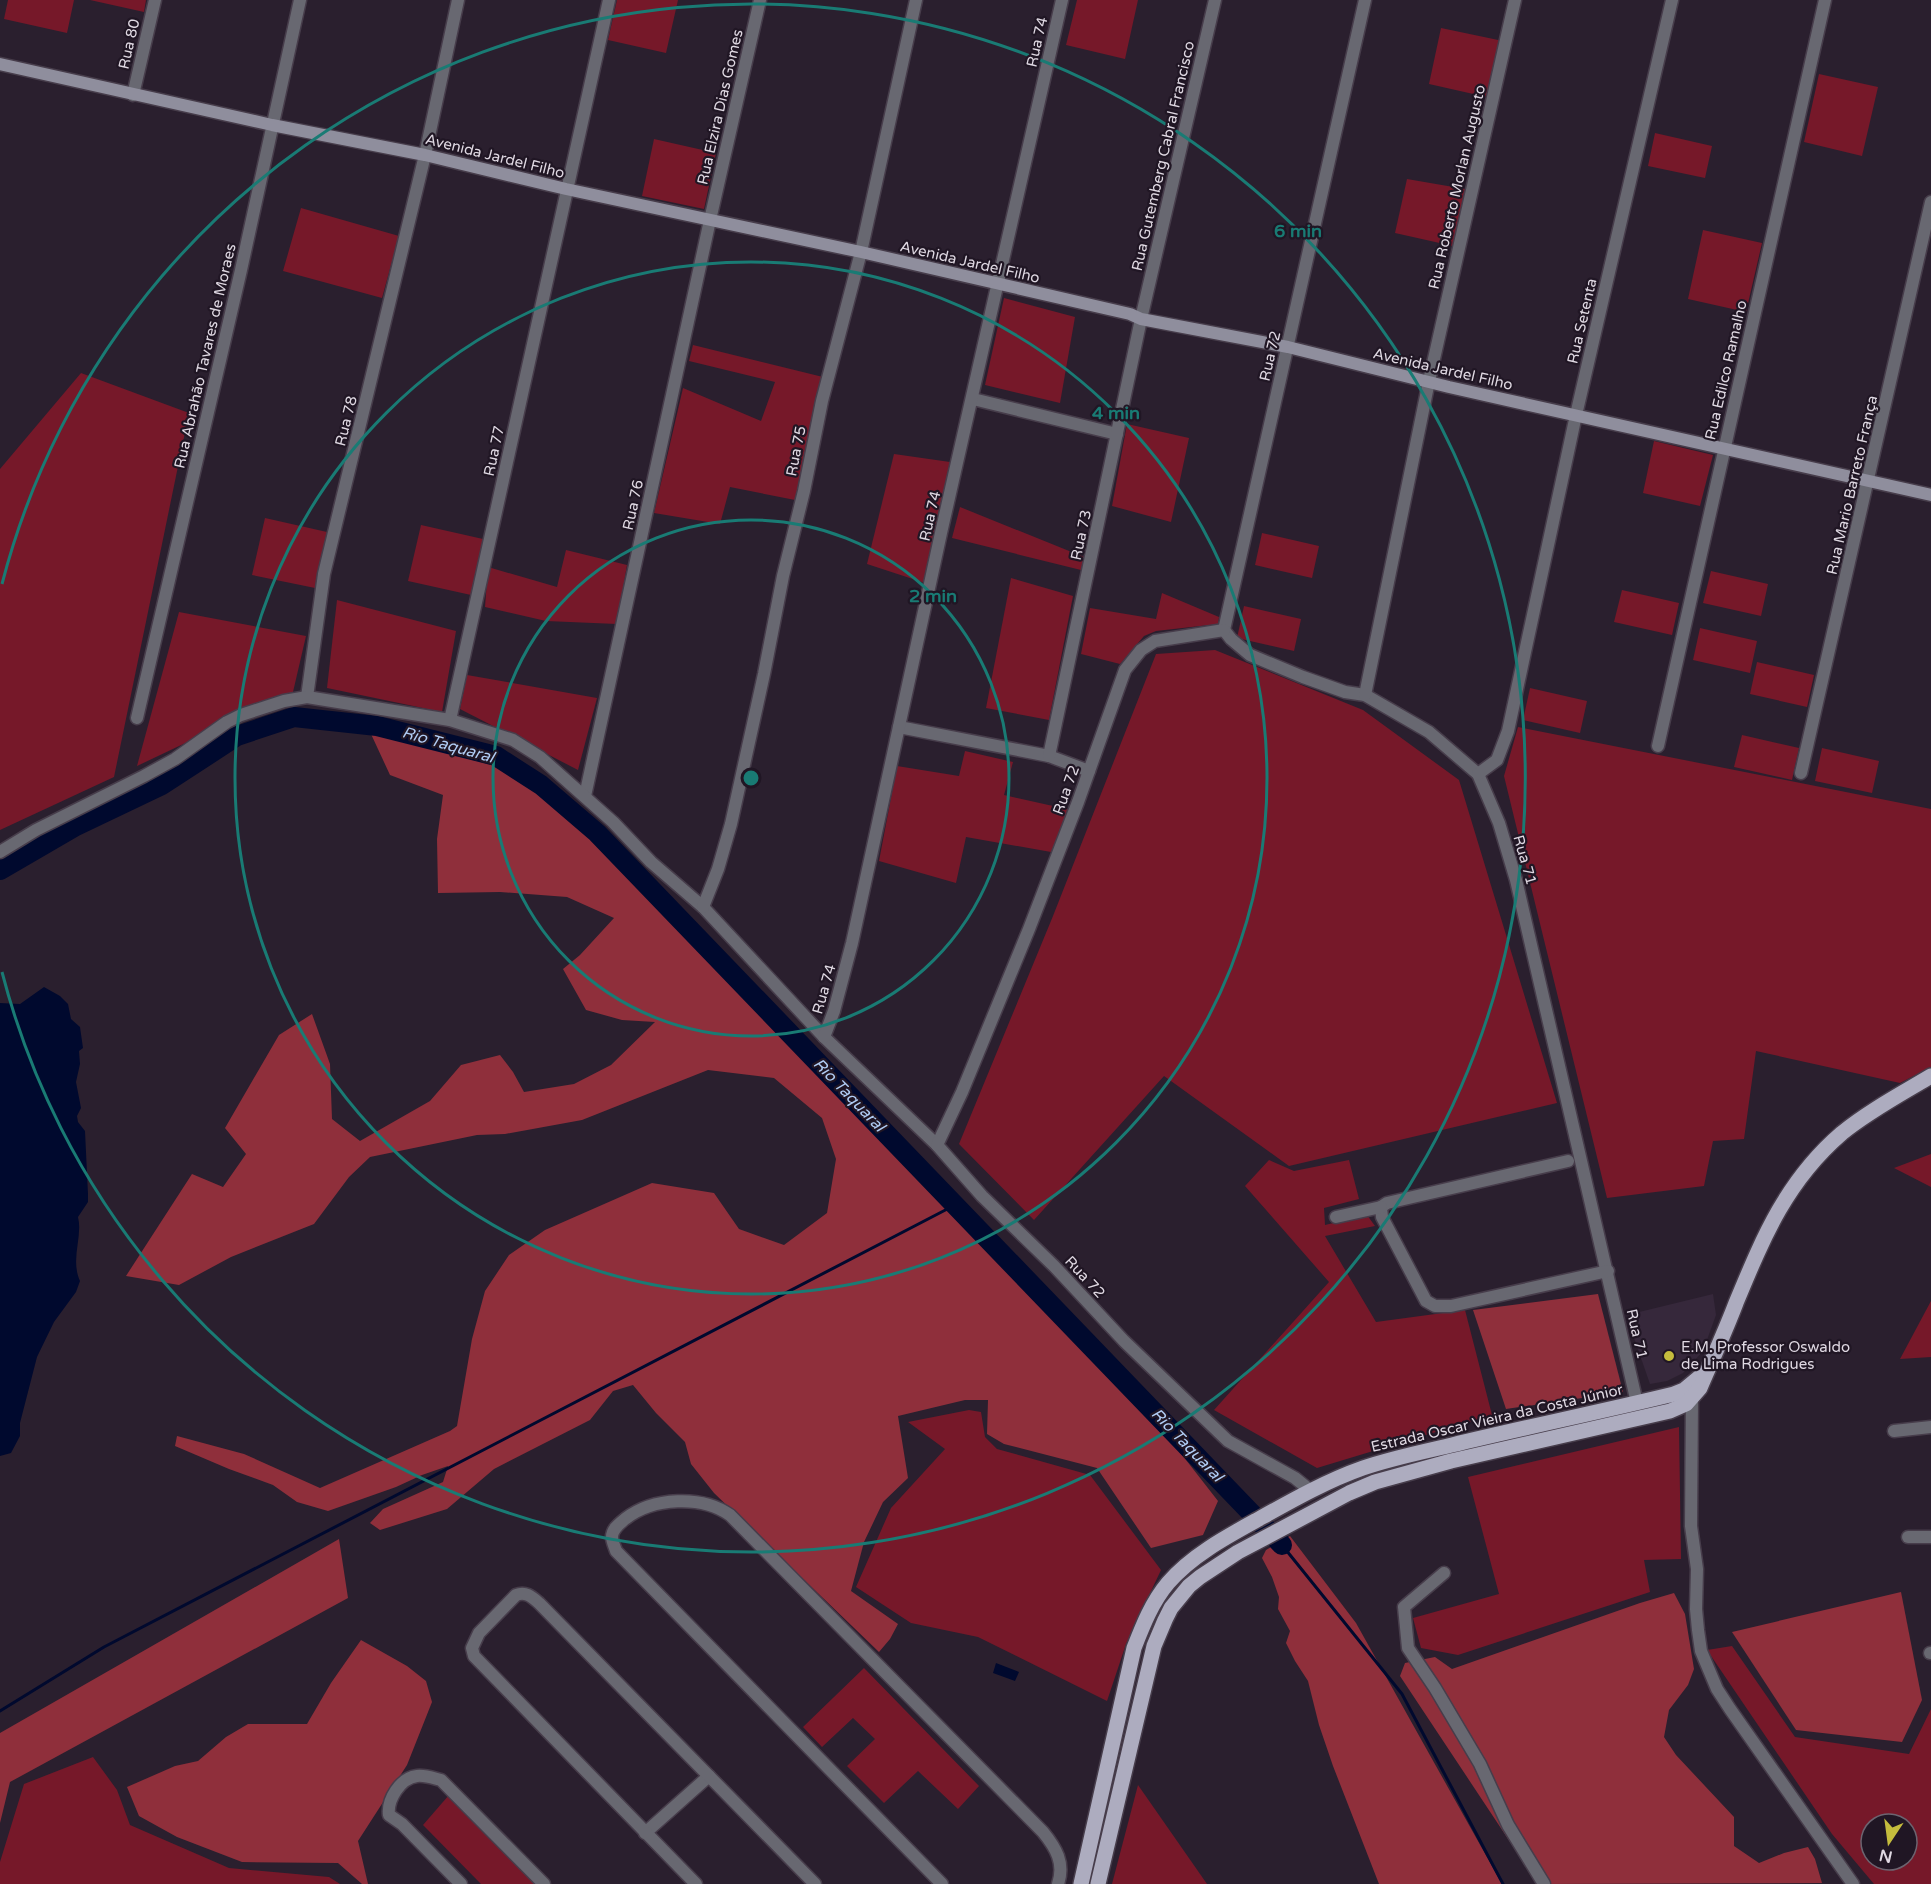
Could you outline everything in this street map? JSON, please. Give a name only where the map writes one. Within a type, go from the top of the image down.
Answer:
[{"type":"main road","name":"Avenida Jardel Filho","points":[[0,64],[272,125],[425,154],[566,189],[861,252],[1130,314],[1142,319],[1288,347],[1931,495]]},
{"type":"main road","name":"Estrada Oscar Vieira da Costa Júnior","points":[[1098,1884],[1149,1663],[1165,1620],[1180,1596],[1212,1567],[1349,1493],[1383,1479],[1450,1461],[1682,1407],[1700,1388],[1760,1244],[1793,1187],[1816,1159],[1842,1134],[1873,1111],[1931,1076]]},
{"type":"main road","name":"Estrada Oscar Vieira da Costa Júnior","points":[[1081,1884],[1134,1648],[1155,1602],[1180,1570],[1197,1557],[1283,1506],[1362,1469],[1402,1457],[1680,1392],[1706,1371]]},
{"type":"street","name":"Rua 80","points":[[134,95],[154,0]]},
{"type":"street","name":"Rua Abrahão Tavares de Moraes","points":[[137,718],[238,282],[300,0]]},
{"type":"street","name":"Rua 78","points":[[307,697],[324,574],[425,154],[458,0]]},
{"type":"street","name":"Rua 77","points":[[450,720],[609,0]]},
{"type":"street","name":"Rua Elzira Dias Gomes","points":[[710,220],[760,0]]},
{"type":"street","name":"Rua 75","points":[[703,907],[718,869],[731,824],[822,401],[861,252],[916,0]]},
{"type":"street","name":"Rua 74","points":[[824,1037],[834,1011],[852,943],[1062,0]]},
{"type":"street","name":"Rua Gutemberg Cabral Francisco","points":[[1142,319],[1215,0]]},
{"type":"street","name":"Rua 72","points":[[1311,1491],[1295,1478],[1228,1441],[1124,1341],[1054,1266],[982,1196],[937,1145],[1000,1002],[1089,771],[1125,670],[1140,650],[1155,641],[1224,630],[1365,0]]},
{"type":"street","name":"Rua Roberto Morlan Augusto","points":[[1429,381],[1515,0]]},
{"type":"street","name":"Rua Setenta","points":[[1478,774],[1497,760],[1508,731],[1576,415],[1672,0]]},
{"type":"street","name":"Rua Edilco Ramalho","points":[[1658,746],[1825,0]]},
{"type":"street","name":"Rua Mario Barreto França","points":[[1801,773],[1931,202]]},
{"type":"street","name":"Rua 76","points":[[585,796],[710,220]]},
{"type":"street","name":"Rua 73","points":[[1049,756],[1142,319]]},
{"type":"street","points":[[1224,630],[1250,655],[1345,692],[1365,694],[1429,381]]},
{"type":"street","points":[[973,399],[1118,434]]},
{"type":"street","name":"Rua 71","points":[[1365,694],[1429,732],[1478,774],[1499,823],[1516,880],[1638,1403]]},
{"type":"street","points":[[0,852],[36,830],[155,771],[227,722],[273,705],[307,697],[450,720],[490,731],[528,748],[585,796],[651,862],[703,907],[824,1037],[937,1145]]},
{"type":"street","points":[[899,727],[1049,756],[1089,771]]},
{"type":"street","points":[[1336,1217],[1568,1161]]},
{"type":"street","points":[[1381,1207],[1382,1217],[1426,1301],[1435,1306],[1451,1306],[1608,1271]]},
{"type":"street","points":[[1692,1398],[1691,1526],[1697,1569],[1696,1609],[1701,1651],[1717,1689],[1730,1709],[1853,1884]]},
{"type":"street","points":[[1894,1431],[1931,1426]]},
{"type":"street","points":[[942,1884],[616,1551],[612,1539],[616,1527],[638,1510],[653,1504],[685,1502],[711,1505],[721,1508],[730,1515],[1043,1832],[1055,1847],[1059,1859],[1061,1867],[1058,1884]]},
{"type":"street","points":[[1908,1537],[1931,1537]]},
{"type":"street","points":[[1444,1573],[1404,1607],[1408,1648],[1435,1688],[1480,1764],[1508,1826],[1544,1884]]},
{"type":"street","points":[[696,1884],[474,1656],[472,1648],[478,1633],[516,1595],[525,1593],[531,1595],[815,1884]]},
{"type":"street","points":[[461,1884],[402,1824],[389,1815],[390,1800],[410,1777],[418,1775],[441,1780],[544,1884]]},
{"type":"street","points":[[645,1833],[709,1776]]},
{"type":"shaded area","points":[[8,0],[74,0],[67,33],[4,19]]},
{"type":"shaded area","points":[[90,0],[146,0],[144,12]]},
{"type":"shaded area","points":[[617,0],[678,0],[666,53],[608,40]]},
{"type":"shaded area","points":[[1077,0],[1138,0],[1125,59],[1066,45]]},
{"type":"shaded area","points":[[1441,28],[1503,41],[1491,98],[1429,84]]},
{"type":"shaded area","points":[[1819,74],[1878,87],[1862,156],[1804,142]]},
{"type":"shaded area","points":[[1655,133],[1712,146],[1705,178],[1648,166]]},
{"type":"shaded area","points":[[654,139],[716,153],[704,209],[642,196]]},
{"type":"shaded area","points":[[1407,179],[1465,189],[1453,246],[1395,233]]},
{"type":"shaded area","points":[[301,208],[399,236],[382,298],[283,271]]},
{"type":"shaded area","points":[[1703,230],[1762,243],[1746,312],[1688,299]]},
{"type":"shaded area","points":[[1004,298],[1075,317],[1060,403],[985,385]]},
{"type":"shaded area","points":[[693,345],[823,377],[795,500],[730,487],[720,524],[654,513],[683,388],[761,421],[775,382],[689,361]]},
{"type":"shaded area","points":[[81,373],[189,413],[114,777],[0,830],[0,469]]},
{"type":"shaded area","points":[[1127,424],[1189,438],[1171,522],[1112,506]]},
{"type":"shaded area","points":[[1654,441],[1713,455],[1700,506],[1643,493]]},
{"type":"shaded area","points":[[894,454],[950,462],[925,583],[867,564]]},
{"type":"shaded area","points":[[960,507],[1084,557],[1081,570],[952,538]]},
{"type":"shaded area","points":[[265,518],[327,532],[315,588],[252,575]]},
{"type":"shaded area","points":[[421,525],[483,539],[471,595],[408,581]]},
{"type":"shaded area","points":[[1262,533],[1319,546],[1312,578],[1255,565]]},
{"type":"shaded area","points":[[566,550],[627,565],[617,624],[546,621],[485,607],[488,567],[557,587]]},
{"type":"shaded area","points":[[1711,571],[1768,584],[1761,616],[1703,603]]},
{"type":"shaded area","points":[[1011,578],[1073,596],[1049,720],[986,708]]},
{"type":"shaded area","points":[[1622,590],[1679,603],[1672,635],[1614,622]]},
{"type":"shaded area","points":[[1162,593],[1219,617],[1218,624],[1156,631],[1144,636],[1120,664],[1081,654],[1090,608],[1156,619]]},
{"type":"shaded area","points":[[337,600],[456,631],[442,712],[327,688]]},
{"type":"shaded area","points":[[1244,606],[1301,619],[1294,651],[1237,638]]},
{"type":"shaded area","points":[[179,612],[306,636],[293,692],[137,766]]},
{"type":"shaded area","points":[[1700,628],[1757,641],[1750,673],[1693,660]]},
{"type":"shaded area","points":[[1215,650],[1363,710],[1459,780],[1557,1103],[1289,1166],[1164,1076],[1034,1220],[959,1144],[1053,916],[1156,654]]},
{"type":"shaded area","points":[[1757,662],[1814,675],[1807,707],[1750,694]]},
{"type":"shaded area","points":[[467,675],[597,698],[578,770],[460,709]]},
{"type":"shaded area","points":[[1530,688],[1587,701],[1580,733],[1523,720]]},
{"type":"shaded area","points":[[1518,727],[1931,809],[1931,1067],[1900,1083],[1756,1051],[1744,1139],[1713,1141],[1704,1186],[1607,1198],[1504,776]]},
{"type":"shaded area","points":[[371,734],[416,741],[493,762],[542,788],[917,1160],[980,1226],[1058,1320],[1144,1406],[1218,1501],[1203,1535],[1151,1548],[1097,1468],[1004,1444],[987,1434],[988,1400],[965,1400],[898,1416],[908,1478],[883,1502],[864,1542],[851,1591],[898,1624],[890,1639],[879,1652],[714,1493],[691,1464],[685,1442],[656,1413],[633,1385],[613,1391],[590,1420],[494,1469],[447,1509],[380,1530],[370,1523],[383,1509],[443,1482],[448,1466],[328,1511],[297,1502],[273,1485],[175,1446],[177,1436],[244,1454],[320,1488],[457,1426],[472,1339],[485,1291],[509,1255],[545,1230],[652,1183],[714,1193],[739,1229],[784,1245],[827,1213],[836,1159],[822,1118],[774,1078],[708,1070],[582,1120],[505,1134],[477,1135],[370,1157],[349,1177],[314,1224],[231,1257],[179,1285],[126,1276],[192,1174],[223,1187],[246,1154],[225,1128],[279,1035],[312,1014],[330,1064],[332,1119],[360,1141],[430,1101],[461,1065],[500,1055],[524,1092],[574,1084],[611,1065],[655,1022],[622,1020],[586,1010],[563,969],[580,955],[614,918],[567,897],[500,892],[438,893],[437,839],[443,795],[390,775]]},
{"type":"shaded area","points":[[1742,735],[1799,748],[1792,780],[1734,767]]},
{"type":"shaded area","points":[[1822,748],[1879,761],[1872,793],[1815,781]]},
{"type":"shaded area","points":[[965,751],[1013,762],[1004,795],[1071,810],[1051,852],[966,837],[956,883],[879,861],[897,766],[959,776]]},
{"type":"shaded area","points":[[1931,1154],[1931,1187],[1894,1168]]},
{"type":"shaded area","points":[[1269,1160],[1294,1171],[1349,1160],[1359,1199],[1324,1208],[1325,1225],[1367,1215],[1375,1226],[1325,1236],[1376,1322],[1465,1310],[1492,1415],[1317,1468],[1214,1410],[1329,1282],[1245,1186]]},
{"type":"shaded area","points":[[1598,1294],[1623,1392],[1506,1409],[1473,1310]]},
{"type":"shaded area","points":[[1713,1294],[1716,1315],[1703,1351],[1683,1373],[1667,1381],[1650,1384],[1634,1338],[1631,1314]]},
{"type":"shaded area","points":[[1931,1301],[1931,1357],[1900,1359]]},
{"type":"shaded area","points":[[969,1410],[981,1412],[985,1437],[997,1449],[1090,1475],[1161,1570],[1126,1644],[1107,1701],[978,1637],[911,1623],[856,1587],[891,1508],[945,1449],[908,1422]]},
{"type":"shaded area","points":[[1679,1427],[1681,1559],[1644,1560],[1650,1592],[1458,1655],[1421,1648],[1413,1618],[1499,1594],[1468,1477]]},
{"type":"shaded area","points":[[1290,1536],[1356,1623],[1502,1884],[1379,1884],[1333,1766],[1319,1725],[1308,1681],[1286,1643],[1290,1631],[1278,1609],[1279,1597],[1262,1558],[1266,1550]]},
{"type":"shaded area","points":[[339,1539],[348,1598],[10,1782],[0,1823],[0,1733]]},
{"type":"shaded area","points":[[1901,1592],[1922,1700],[1902,1742],[1796,1730],[1732,1632]]},
{"type":"shaded area","points":[[1674,1593],[1685,1614],[1694,1669],[1688,1685],[1669,1710],[1664,1737],[1676,1755],[1734,1817],[1734,1846],[1759,1863],[1808,1847],[1815,1859],[1822,1883],[1538,1884],[1400,1676],[1405,1663],[1435,1657],[1452,1669]]},
{"type":"shaded area","points":[[361,1640],[407,1666],[426,1681],[432,1702],[407,1765],[358,1841],[368,1884],[362,1884],[338,1863],[242,1862],[177,1837],[139,1816],[127,1787],[175,1766],[198,1761],[226,1737],[248,1724],[307,1724],[331,1683]]},
{"type":"shaded area","points":[[1732,1646],[1795,1737],[1909,1754],[1931,1709],[1931,1884],[1874,1884],[1864,1872],[1919,1872],[1919,1812],[1859,1812],[1859,1866],[1832,1834],[1707,1650]]},
{"type":"shaded area","points":[[864,1668],[979,1786],[958,1809],[918,1771],[884,1803],[847,1766],[875,1739],[853,1718],[822,1747],[803,1727]]},
{"type":"shaded area","points":[[93,1757],[117,1790],[130,1825],[229,1868],[329,1877],[340,1884],[0,1884],[0,1862],[24,1784]]},
{"type":"shaded area","points":[[1138,1785],[1207,1884],[1112,1884]]},
{"type":"shaded area","points":[[449,1795],[536,1884],[481,1884],[423,1825]]},
{"type":"water","points":[[44,987],[60,996],[68,1004],[71,1019],[80,1027],[83,1048],[79,1051],[80,1064],[76,1082],[81,1108],[77,1116],[78,1122],[85,1131],[88,1202],[78,1217],[76,1265],[80,1281],[76,1292],[54,1322],[37,1357],[20,1423],[20,1436],[11,1453],[0,1456],[0,1003],[20,1004]]},
{"type":"water","points":[[996,1663],[1019,1672],[1015,1681],[993,1673]]},
{"type":"waterway","name":"Rio Taquaral","points":[[0,870],[74,827],[162,785],[237,736],[294,717],[377,726],[496,756],[541,785],[597,833],[1282,1545]]},
{"type":"waterway","points":[[0,1711],[104,1647],[955,1205]]},
{"type":"waterway","name":"Rio Taquaral","points":[[1282,1545],[1402,1694],[1503,1884]]},
{"type":"place","name":"E.M. Professor Oswaldo de Lima Rodrigues","points":[[1669,1356]]}]
